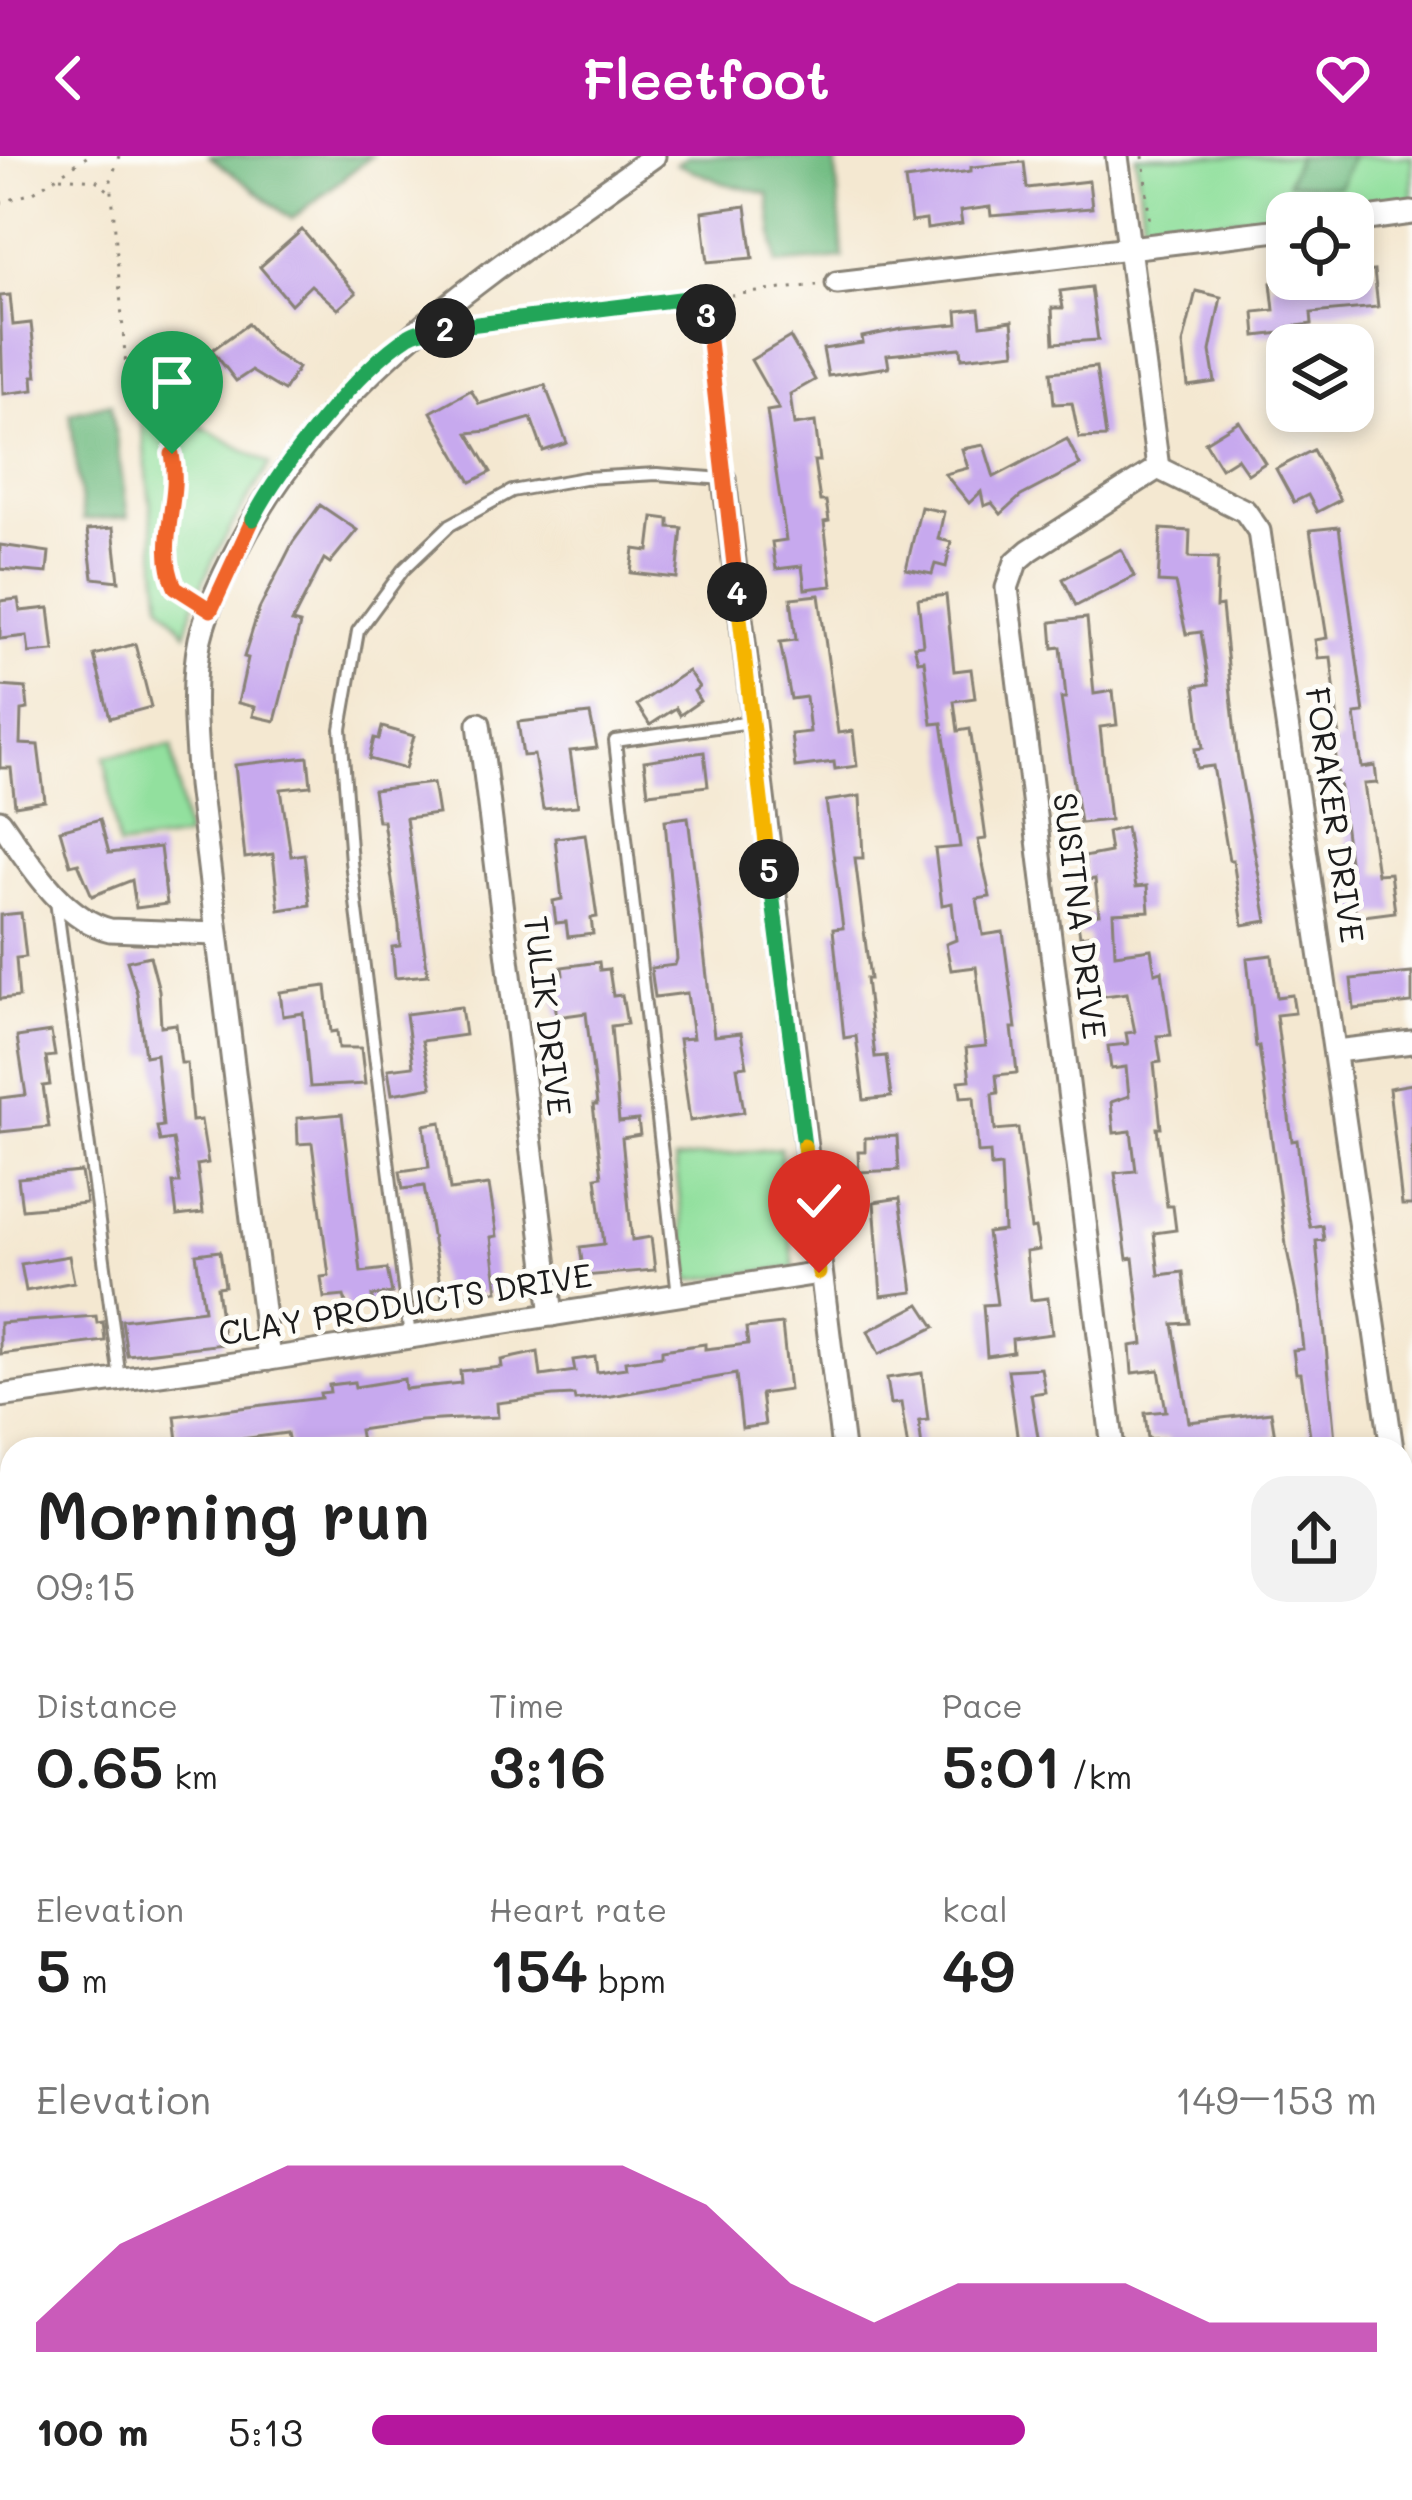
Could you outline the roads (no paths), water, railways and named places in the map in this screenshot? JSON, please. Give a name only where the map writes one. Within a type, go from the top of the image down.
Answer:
[{"type":"street","points":[[269,1359],[199,785],[194,700],[200,637],[230,563],[265,496],[344,398],[441,310],[654,156]]},
{"type":"street","points":[[1118,156],[1158,468]]},
{"type":"street","points":[[1374,218],[1412,213]]},
{"type":"street","points":[[837,283],[1266,232]]},
{"type":"street","name":"FORAKER DRIVE","points":[[1158,468],[1245,511],[1259,531],[1390,1437]]},
{"type":"street","name":"SUSITNA DRIVE","points":[[1112,1437],[1007,588],[1016,562],[1030,550],[1158,468]]},
{"type":"street","points":[[724,479],[841,1437]]},
{"type":"street","name":"TULIK DRIVE","points":[[479,724],[552,1315]]},
{"type":"street","points":[[0,821],[68,908],[93,926],[216,934]]},
{"type":"street","points":[[1336,1052],[1412,1042]]},
{"type":"street","name":"CLAY PRODUCTS DRIVE","points":[[0,1396],[819,1273]]},
{"type":"lane","points":[[410,1337],[341,729],[358,631],[403,570],[450,525],[512,491],[584,478],[657,474],[724,479]]},
{"type":"lane","points":[[678,1295],[615,741],[751,722]]},
{"type":"lane","points":[[54,891],[120,1379]]}]
